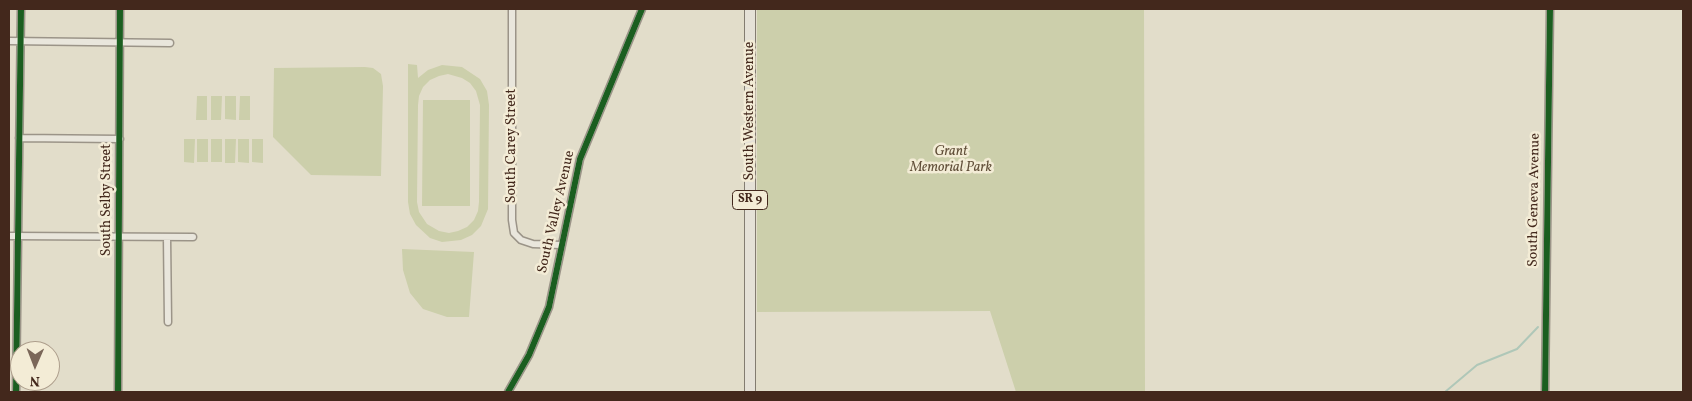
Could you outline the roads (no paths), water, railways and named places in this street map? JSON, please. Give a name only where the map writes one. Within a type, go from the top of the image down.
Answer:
[{"type":"highway","name":"South Western Avenue","points":[[750,9],[750,392]]},
{"type":"street","points":[[16,392],[21,9]]},
{"type":"street","name":"South Selby Street","points":[[118,392],[120,9]]},
{"type":"street","name":"South Carey Street","points":[[512,9],[512,220],[514,233],[521,240],[533,244],[562,245]]},
{"type":"street","name":"South Valley Avenue","points":[[508,392],[529,355],[549,307],[580,159],[642,9]]},
{"type":"street","name":"South Geneva Avenue","points":[[1545,392],[1550,9]]},
{"type":"street","points":[[9,40],[170,42]]},
{"type":"street","points":[[19,138],[120,139]]},
{"type":"street","points":[[9,236],[193,237]]},
{"type":"street","points":[[167,237],[168,322]]},
{"type":"waterway","points":[[1445,392],[1477,365],[1517,349],[1538,327]]},
{"type":"park label","name":"Grant Memorial Park","points":[[951,160]]}]
